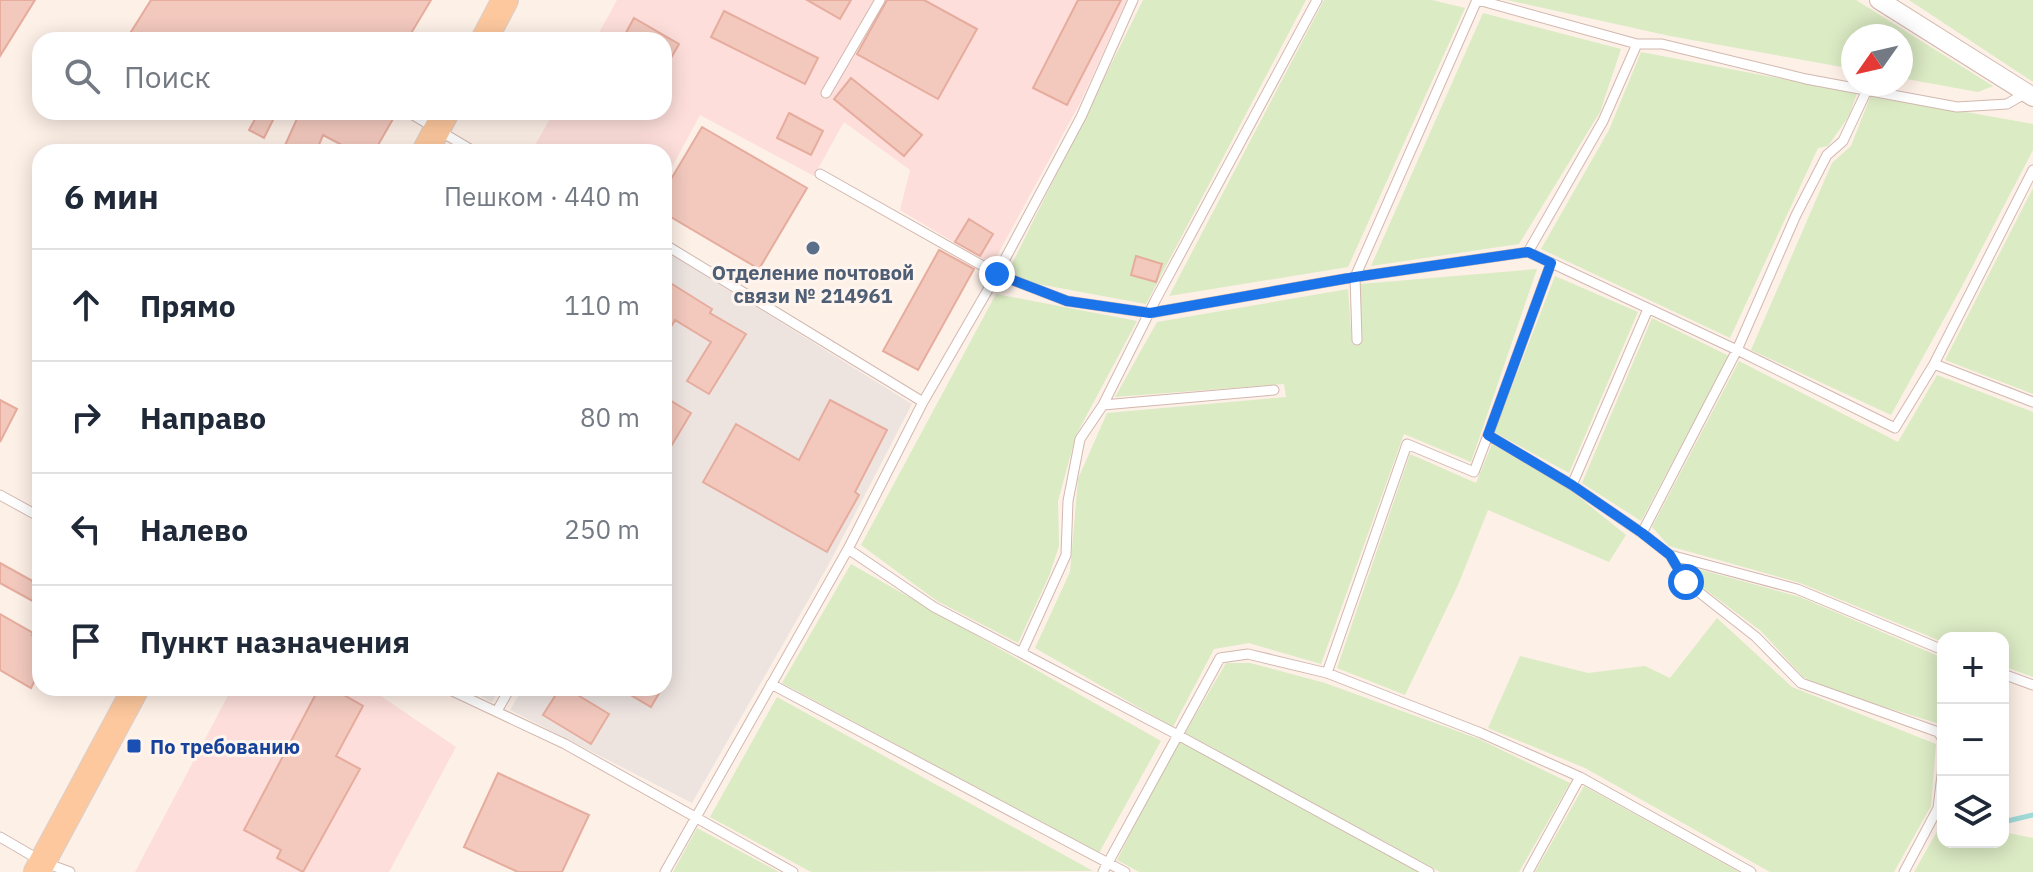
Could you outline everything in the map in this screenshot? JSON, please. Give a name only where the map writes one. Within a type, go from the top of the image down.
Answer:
[{"type":"main road","points":[[487,32],[499,5]]},
{"type":"main road","points":[[40,867],[132,696]]},
{"type":"street","points":[[1879,0],[2030,95]]},
{"type":"lane","points":[[826,93],[880,0]]},
{"type":"lane","points":[[665,872],[848,549],[923,402],[997,274],[1081,117],[1133,0]]},
{"type":"lane","points":[[1022,652],[1066,555],[1068,501],[1080,439],[1103,405],[1317,0]]},
{"type":"lane","points":[[1357,340],[1355,277],[1477,0],[1637,44],[1662,44],[1841,85]]},
{"type":"lane","points":[[1528,252],[1603,121],[1637,44]]},
{"type":"lane","points":[[1899,96],[1957,107],[2007,104],[2030,95]]},
{"type":"lane","points":[[1642,533],[1737,350],[1796,215],[1827,155],[1843,141],[1864,96]]},
{"type":"lane","points":[[436,131],[460,144]]},
{"type":"lane","points":[[820,174],[997,274],[1067,301],[1150,313],[1355,277],[1528,252],[1895,428],[1934,364],[2033,170]]},
{"type":"lane","points":[[672,249],[923,402]]},
{"type":"lane","points":[[1327,673],[1407,444],[1474,472],[1551,263]]},
{"type":"lane","points":[[1572,485],[1648,309]]},
{"type":"lane","points":[[1934,364],[2033,402]]},
{"type":"lane","points":[[1103,405],[1274,390]]},
{"type":"lane","points":[[1488,435],[1572,485],[1670,555],[1686,582],[1756,637],[1801,683],[1937,732]]},
{"type":"lane","points":[[0,495],[32,513]]},
{"type":"lane","points":[[848,549],[934,607],[1429,872]]},
{"type":"lane","points":[[1670,555],[1797,589],[1937,647]]},
{"type":"lane","points":[[1105,867],[1220,658],[1248,654],[1327,673],[1481,733],[1580,777],[1751,872]]},
{"type":"lane","points":[[2009,676],[2033,685]]},
{"type":"lane","points":[[771,684],[1105,867],[1125,872]]},
{"type":"lane","points":[[464,696],[565,744],[793,872]]},
{"type":"lane","points":[[497,711],[505,696]]},
{"type":"lane","points":[[1904,872],[1938,808],[1942,776]]},
{"type":"lane","points":[[1528,872],[1580,777]]},
{"type":"lane","points":[[0,837],[40,867],[70,872]]},
{"type":"shaded area","points":[[617,0],[1127,0],[1080,103],[992,265],[900,210],[910,170],[844,122],[814,176],[700,115],[672,167],[672,144],[536,144],[549,120],[672,120],[672,32],[599,32]]},
{"type":"shaded area","points":[[672,255],[912,404],[830,562],[692,803],[510,710],[518,696],[672,696]]},
{"type":"shaded area","points":[[228,696],[381,696],[456,747],[389,872],[135,872]]},
{"type":"shaded area","points":[[481,696],[495,696],[492,702]]},
{"type":"green space","points":[[1143,0],[1306,0],[1146,304],[1005,278]]},
{"type":"green space","points":[[1324,0],[1432,0],[1465,8],[1348,267],[1169,296]]},
{"type":"green space","points":[[1507,0],[1856,0],[1894,24],[1841,24],[1841,67],[1670,36]]},
{"type":"green space","points":[[1909,0],[2033,0],[2033,82]]},
{"type":"green space","points":[[1483,13],[1621,49],[1600,112],[1519,244],[1371,266]]},
{"type":"green space","points":[[1913,36],[1993,86],[1978,92],[1913,80]]},
{"type":"green space","points":[[1641,52],[1841,90],[1841,96],[1856,96],[1849,116],[1828,146],[1818,148],[1730,338],[1541,249],[1609,130]]},
{"type":"green space","points":[[1871,96],[2033,124],[2033,150],[1891,415],[1751,350],[1832,163],[1851,146]]},
{"type":"green space","points":[[2033,188],[2033,394],[1945,360]]},
{"type":"green space","points":[[1537,269],[1471,462],[1404,434],[1321,664],[1249,643],[1214,649],[1173,727],[1035,648],[1070,572],[1078,479],[1107,413],[1286,397],[1284,384],[1115,397],[1157,322],[1348,289],[1352,344],[1361,344],[1360,284]]},
{"type":"green space","points":[[1555,276],[1638,312],[1569,473],[1494,432]]},
{"type":"green space","points":[[996,294],[1137,321],[1076,435],[1058,501],[1059,546],[1049,576],[1018,643],[937,601],[861,545]]},
{"type":"green space","points":[[1652,318],[1729,356],[1641,521],[1582,483]]},
{"type":"green space","points":[[1739,361],[1898,442],[1937,375],[2033,412],[2033,677],[2009,668],[2009,632],[1937,632],[1937,640],[1800,583],[1669,546],[1652,527]]},
{"type":"green space","points":[[1492,444],[1569,489],[1626,535],[1609,562],[1488,510],[1458,585],[1405,695],[1337,668],[1410,454],[1476,483]]},
{"type":"green space","points":[[851,564],[1161,741],[1099,853],[782,683]]},
{"type":"green space","points":[[1680,564],[1800,597],[1937,655],[1937,723],[1852,697],[1804,678],[1761,631],[1691,579]]},
{"type":"green space","points":[[1717,618],[1792,687],[1936,744],[1931,806],[1894,872],[1770,872],[1585,768],[1488,728],[1520,656],[1588,673],[1645,666],[1670,678]]},
{"type":"green space","points":[[1226,663],[1250,663],[1325,683],[1479,739],[1570,783],[1519,872],[1440,872],[1185,733]]},
{"type":"green space","points":[[777,697],[1093,871],[811,872],[710,817]]},
{"type":"green space","points":[[1178,739],[1423,872],[1139,872],[1117,860]]},
{"type":"green space","points":[[1584,786],[1739,872],[1535,872]]},
{"type":"green space","points":[[697,828],[779,872],[673,872]]},
{"type":"green space","points":[[1937,832],[1937,848],[2009,848],[2009,833],[2033,838],[2033,872],[1914,872]]},
{"type":"building","points":[[0,0],[35,0],[0,56]]},
{"type":"building","points":[[151,0],[431,0],[412,32],[131,32]]},
{"type":"building","points":[[807,0],[851,0],[840,19]]},
{"type":"building","points":[[887,0],[924,0],[977,29],[938,99],[857,54]]},
{"type":"building","points":[[1078,0],[1121,0],[1067,105],[1033,88]]},
{"type":"building","points":[[724,11],[818,58],[805,84],[711,37]]},
{"type":"building","points":[[634,18],[658,32],[626,32]]},
{"type":"building","points":[[672,40],[679,44],[672,56]]},
{"type":"building","points":[[851,78],[922,135],[904,156],[834,99]]},
{"type":"building","points":[[789,113],[823,131],[811,155],[777,138]]},
{"type":"building","points":[[255,120],[273,120],[264,138],[249,130]]},
{"type":"building","points":[[296,120],[392,120],[379,144],[340,144],[323,135],[319,144],[286,144]]},
{"type":"building","points":[[702,127],[807,188],[759,269],[672,218],[672,178]]},
{"type":"building","points":[[969,219],[993,234],[980,256],[955,242]]},
{"type":"building","points":[[939,250],[974,269],[918,370],[883,351]]},
{"type":"building","points":[[1136,256],[1162,264],[1156,282],[1131,275]]},
{"type":"building","points":[[672,284],[712,309],[710,313],[746,334],[709,394],[687,381],[711,342],[675,320],[672,325]]},
{"type":"building","points":[[0,400],[17,409],[0,442]]},
{"type":"building","points":[[830,400],[887,430],[855,492],[859,495],[827,552],[703,482],[736,424],[799,460]]},
{"type":"building","points":[[672,401],[691,413],[672,445]]},
{"type":"building","points":[[0,563],[32,581],[32,601],[0,583]]},
{"type":"building","points":[[0,614],[32,632],[31,688],[0,670]]},
{"type":"building","points":[[315,696],[346,696],[363,706],[336,756],[360,769],[303,872],[277,858],[281,850],[244,830]]},
{"type":"building","points":[[555,696],[579,696],[609,714],[591,744],[543,715]]},
{"type":"building","points":[[632,696],[657,696],[651,707]]},
{"type":"building","points":[[498,773],[589,815],[562,872],[518,872],[464,847]]},
{"type":"waterway","points":[[2009,821],[2033,815]]},
{"type":"place","name":"Отделение почтовой связи № 214961","points":[[813,248]]},
{"type":"place","name":"По требованию","points":[[134,746]]},
{"type":"route","points":[[997,274],[1067,301],[1150,313],[1355,277],[1528,252],[1551,263],[1488,435],[1572,485],[1642,533],[1670,555],[1686,582]]}]
